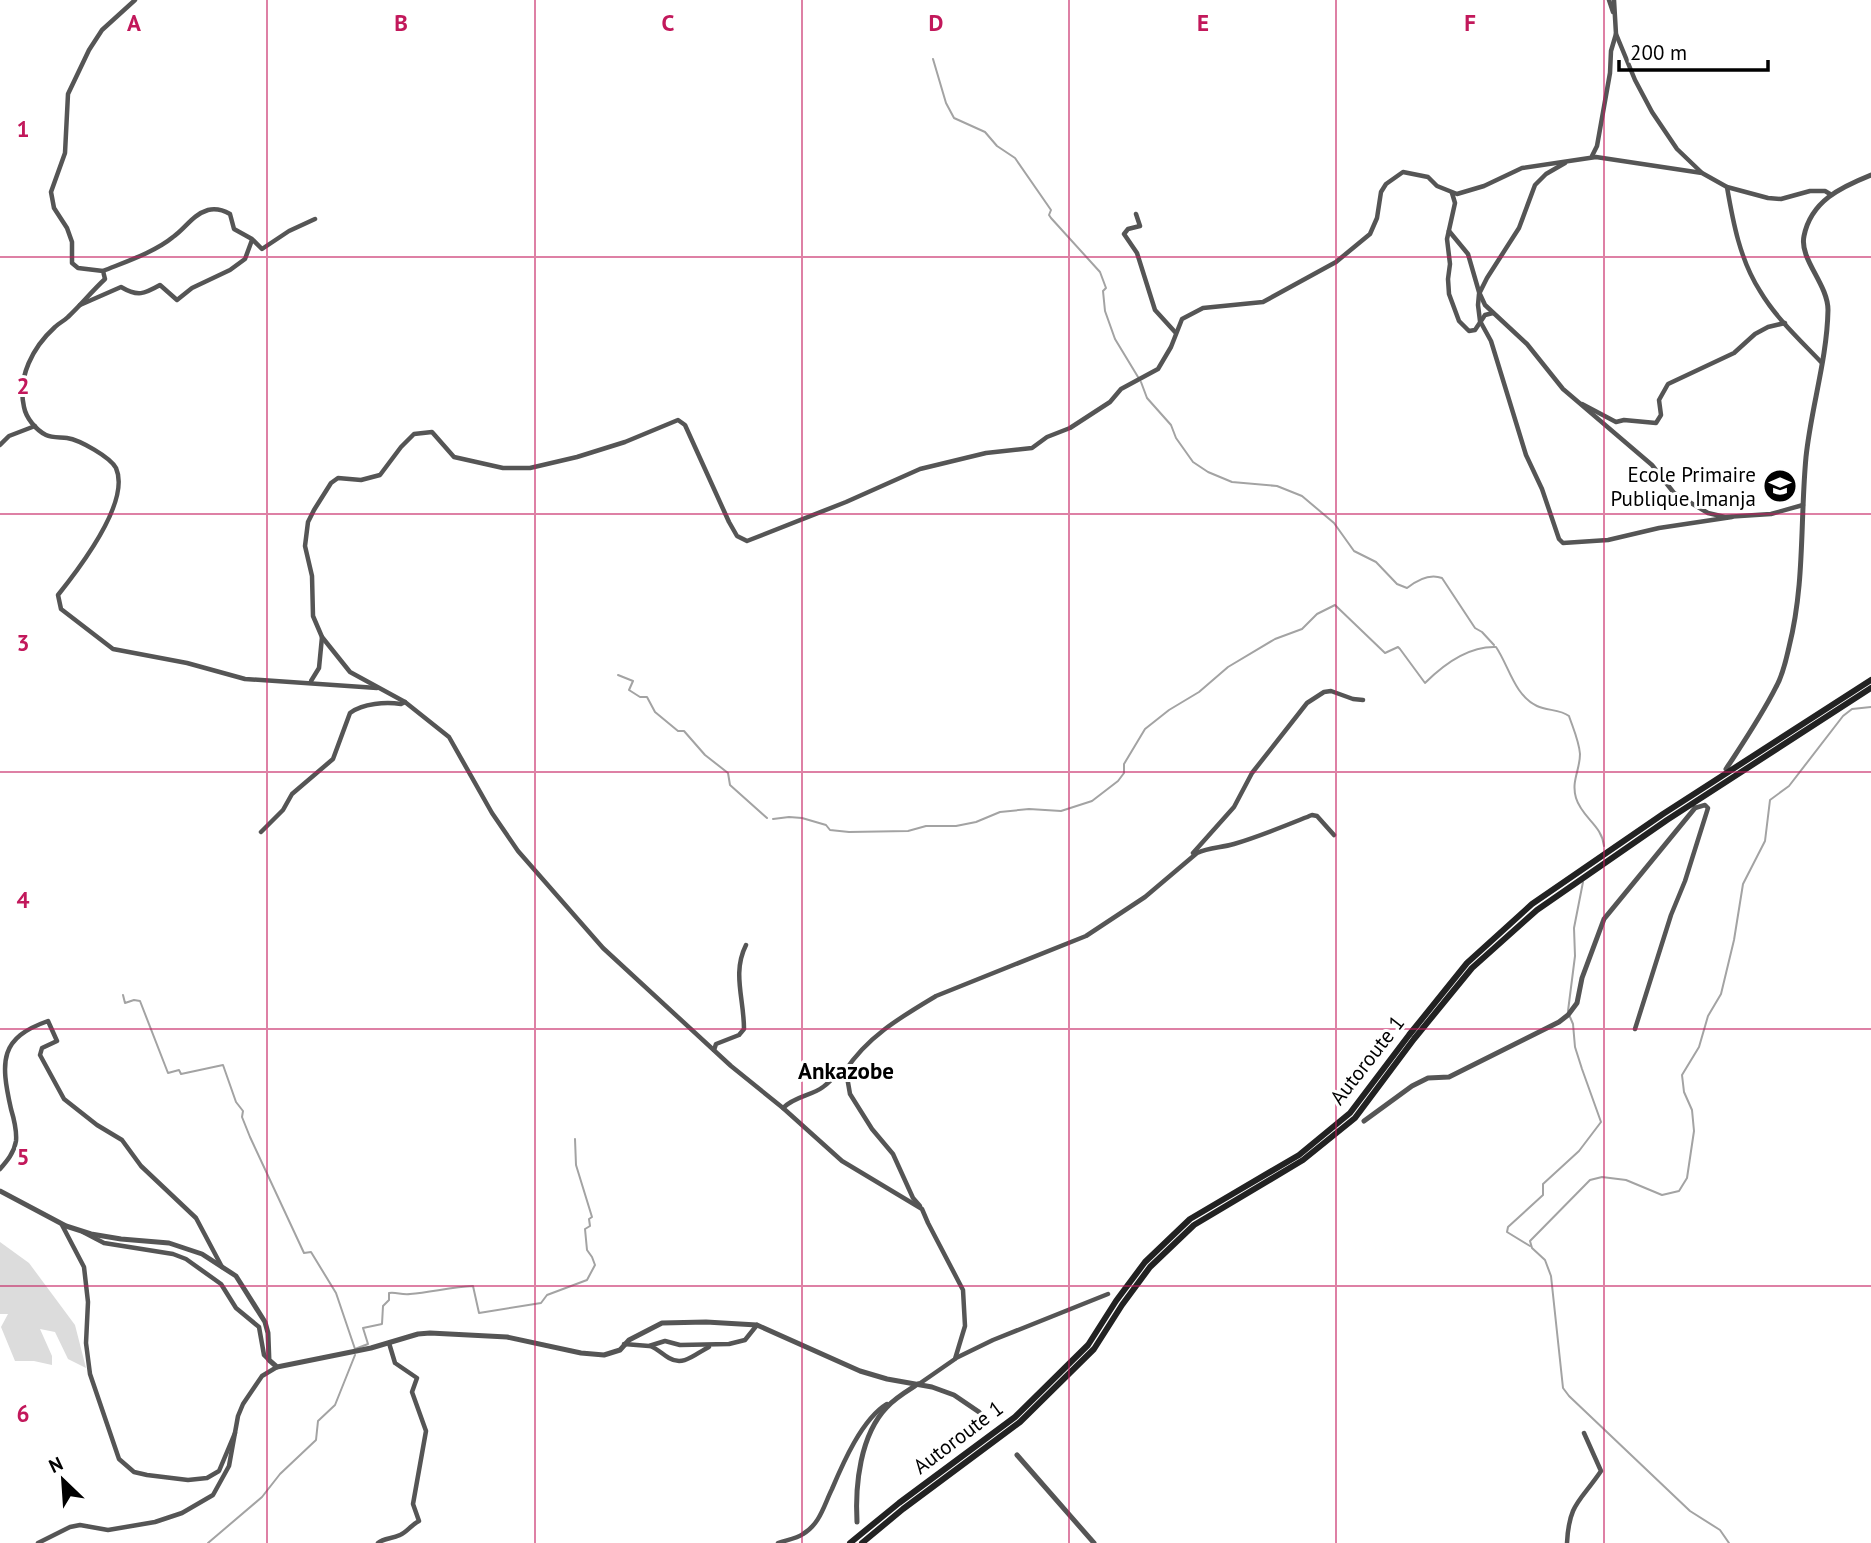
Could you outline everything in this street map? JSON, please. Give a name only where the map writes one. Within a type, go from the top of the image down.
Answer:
[{"type":"main road","name":"Autoroute 1","points":[[850,1543],[1015,1417],[1088,1345],[1145,1262],[1190,1219],[1299,1155],[1350,1113],[1467,963],[1532,904],[1663,814],[1871,680]]},
{"type":"main road","name":"Autoroute 1","points":[[862,1543],[903,1508],[1020,1422],[1094,1349],[1150,1267],[1194,1225],[1303,1160],[1355,1118],[1472,968],[1537,910],[1667,820],[1871,688]]},
{"type":"street","points":[[135,0],[102,30],[68,94],[65,153],[51,192],[54,208],[67,228],[72,242],[72,262],[78,268],[103,271],[133,259],[173,237],[196,216],[211,209],[230,214],[234,229],[252,239],[262,250],[289,231],[315,219]]},
{"type":"street","points":[[1612,0],[1616,34],[1635,80],[1652,112],[1677,149],[1702,173],[1727,187],[1768,198],[1794,196],[1810,191],[1825,191],[1830,194]]},
{"type":"street","points":[[1592,157],[1597,146],[1616,34]]},
{"type":"street","points":[[922,1209],[842,1161],[714,1050],[603,948],[571,909],[531,868],[492,813],[449,737],[405,702],[350,672],[322,637],[313,616],[312,576],[305,545],[307,522],[331,483],[338,478],[360,480],[380,475],[414,434],[432,432],[454,457],[503,468],[530,468],[625,442],[681,420],[729,522],[737,536],[747,541],[920,469],[952,460],[1034,446],[1047,437],[1070,429],[1110,402],[1121,389],[1158,369],[1171,347],[1179,322],[1194,311],[1263,302],[1343,257],[1370,234],[1377,218],[1381,192],[1386,184],[1403,172],[1428,177],[1437,186],[1457,194],[1483,186],[1522,168],[1592,157],[1702,173]]},
{"type":"street","points":[[1479,294],[1519,228],[1535,185],[1566,161]]},
{"type":"street","points":[[1726,769],[1777,686],[1787,658],[1799,595],[1806,458],[1828,306],[1825,293],[1807,256],[1803,239],[1810,218],[1830,194],[1871,175]]},
{"type":"street","points":[[1727,187],[1742,254],[1759,291],[1821,362]]},
{"type":"street","points":[[1452,192],[1455,203],[1447,239],[1452,305],[1466,330],[1475,330],[1485,315],[1493,313]]},
{"type":"street","points":[[1136,214],[1140,226],[1128,229],[1124,234],[1136,253],[1155,310],[1176,332]]},
{"type":"street","points":[[1449,231],[1468,254],[1479,294],[1480,321],[1491,341],[1525,455],[1542,489],[1563,543],[1608,540],[1659,528],[1771,514],[1804,505]]},
{"type":"street","points":[[76,307],[121,287],[134,295],[144,295],[160,285],[177,300],[192,288],[230,270],[245,259],[252,239]]},
{"type":"street","points":[[103,271],[105,279],[69,316],[55,326],[32,356],[25,371],[25,414],[35,426],[48,437],[80,441],[114,465],[117,472],[114,507],[86,559],[58,595],[61,609],[113,649],[187,663],[245,679],[381,688]]},
{"type":"street","points":[[1479,294],[1493,313],[1527,344],[1563,389],[1653,465],[1674,493],[1708,513],[1732,517]]},
{"type":"street","points":[[1578,402],[1616,422],[1624,420],[1656,423],[1661,415],[1659,400],[1668,384],[1734,353],[1755,334],[1768,327],[1785,323]]},
{"type":"street","points":[[0,445],[9,436],[35,426]]},
{"type":"street","points":[[310,682],[319,668],[322,637]]},
{"type":"street","points":[[1192,857],[1234,807],[1252,773],[1307,703],[1331,691],[1363,700]]},
{"type":"street","points":[[261,832],[283,810],[292,794],[333,759],[350,713],[365,706],[405,702]]},
{"type":"street","points":[[1364,1121],[1412,1086],[1428,1078],[1449,1077],[1568,1015],[1577,1003],[1582,978],[1604,919],[1695,808],[1706,805],[1709,808],[1635,1029]]},
{"type":"street","points":[[955,1359],[965,1325],[963,1290],[893,1154],[872,1129],[850,1094],[845,1071],[858,1052],[871,1038],[936,996],[1086,936],[1145,897],[1205,849],[1231,845],[1312,815],[1317,816],[1334,835]]},
{"type":"street","points":[[714,1050],[716,1044],[739,1035],[744,1029],[738,974],[739,960],[746,945]]},
{"type":"street","points":[[0,1050],[12,1037],[48,1021],[57,1041],[42,1048],[40,1055],[64,1099],[97,1125],[122,1140],[141,1166],[196,1218],[222,1268]]},
{"type":"street","points":[[0,1169],[10,1157],[16,1143],[16,1132],[0,1065],[6,1043]]},
{"type":"street","points":[[783,1108],[794,1099],[822,1088],[838,1072],[845,1071]]},
{"type":"street","points":[[0,1191],[61,1224],[82,1231],[121,1239],[169,1243],[202,1254],[236,1276],[265,1322],[268,1333],[268,1360]]},
{"type":"street","points":[[61,1224],[84,1267],[88,1302],[86,1343],[90,1374],[119,1459],[134,1472],[147,1475],[188,1480],[207,1478],[219,1471],[243,1404],[262,1376],[277,1367],[355,1351],[418,1334],[491,1336],[604,1355],[620,1350],[623,1344],[662,1323],[757,1325],[860,1371],[954,1395],[979,1412]]},
{"type":"street","points":[[82,1231],[104,1243],[173,1254],[196,1265],[221,1284],[236,1308],[259,1327],[264,1354],[277,1367]]},
{"type":"street","points":[[778,1543],[803,1535],[814,1525],[825,1508],[831,1490],[863,1427],[879,1409],[955,1359],[993,1340],[1108,1294]]},
{"type":"street","points":[[649,1346],[665,1341],[680,1345],[729,1344],[745,1340],[757,1325]]},
{"type":"street","points":[[378,1543],[403,1534],[409,1526],[419,1521],[412,1504],[426,1431],[412,1392],[417,1378],[395,1363],[388,1342]]},
{"type":"street","points":[[623,1344],[649,1346],[658,1349],[670,1359],[681,1361],[687,1361],[713,1345]]},
{"type":"street","points":[[857,1522],[857,1474],[863,1455],[885,1409],[897,1398]]},
{"type":"street","points":[[38,1543],[70,1527],[80,1525],[107,1530],[155,1522],[203,1502],[213,1495],[229,1466],[234,1433]]},
{"type":"street","points":[[1567,1543],[1574,1505],[1601,1471],[1584,1433]]},
{"type":"street","points":[[1017,1455],[1094,1543]]},
{"type":"shaded area","points":[[0,1242],[29,1263],[75,1325],[86,1368],[68,1359],[55,1332],[40,1329],[52,1356],[52,1365],[15,1361],[1,1327],[8,1314],[0,1314]]},
{"type":"waterway","points":[[933,59],[946,103],[954,118],[985,132],[997,146],[1015,158],[1051,210],[1051,218],[1100,272],[1106,288],[1103,291],[1105,311],[1115,339],[1138,377]]},
{"type":"waterway","points":[[1141,382],[1147,398],[1171,425],[1176,438],[1193,462],[1232,482],[1277,486],[1302,496],[1334,523],[1354,551],[1376,562],[1397,584],[1407,588],[1423,578],[1442,578],[1475,628],[1494,645]]},
{"type":"waterway","points":[[773,819],[802,818],[826,825],[830,830],[849,832],[908,831],[926,826],[956,826],[976,822],[1000,812],[1029,809],[1061,811],[1092,801],[1124,773],[1124,764],[1145,729],[1169,710],[1199,692],[1228,667],[1275,639],[1302,629],[1317,614],[1335,605],[1385,653],[1398,647],[1425,683],[1466,653],[1496,647],[1517,688],[1529,701],[1541,708],[1569,716],[1580,754],[1576,798],[1600,832],[1604,846]]},
{"type":"waterway","points":[[618,675],[633,681],[629,690],[640,697],[647,697],[655,712],[678,731],[684,731],[705,755],[728,773],[730,785],[767,818]]},
{"type":"waterway","points":[[1729,1543],[1720,1530],[1690,1511],[1563,1388],[1551,1276],[1545,1260],[1532,1248],[1530,1241],[1590,1180],[1602,1177],[1626,1180],[1662,1195],[1679,1191],[1687,1178],[1694,1131],[1692,1110],[1684,1092],[1682,1075],[1699,1047],[1708,1016],[1721,994],[1734,940],[1743,884],[1765,841],[1770,800],[1789,786],[1843,716],[1852,709],[1871,707]]},
{"type":"waterway","points":[[1568,1011],[1575,956],[1574,928],[1583,882]]},
{"type":"waterway","points":[[123,995],[125,1003],[140,1001],[168,1073],[179,1070],[181,1074],[223,1065],[236,1102],[243,1111],[242,1117],[250,1137],[304,1253],[311,1252],[336,1293],[355,1349]]},
{"type":"waterway","points":[[1530,1246],[1507,1232],[1508,1227],[1543,1195],[1543,1184],[1579,1151],[1601,1122],[1575,1047],[1570,1017]]},
{"type":"waterway","points":[[355,1349],[368,1344],[363,1328],[382,1324],[383,1306],[389,1300],[389,1293],[410,1294],[473,1286],[479,1313],[541,1303],[547,1295],[587,1280],[595,1265],[587,1250],[585,1229],[590,1226],[589,1219],[592,1217],[576,1165],[575,1139]]},
{"type":"waterway","points":[[208,1543],[262,1497],[280,1474],[316,1440],[318,1421],[335,1405],[355,1355]]},
{"type":"place","name":"Ecole Primaire Publique Imanja","points":[[1780,486]]},
{"type":"district","name":"Ankazobe","points":[[846,1070]]}]
